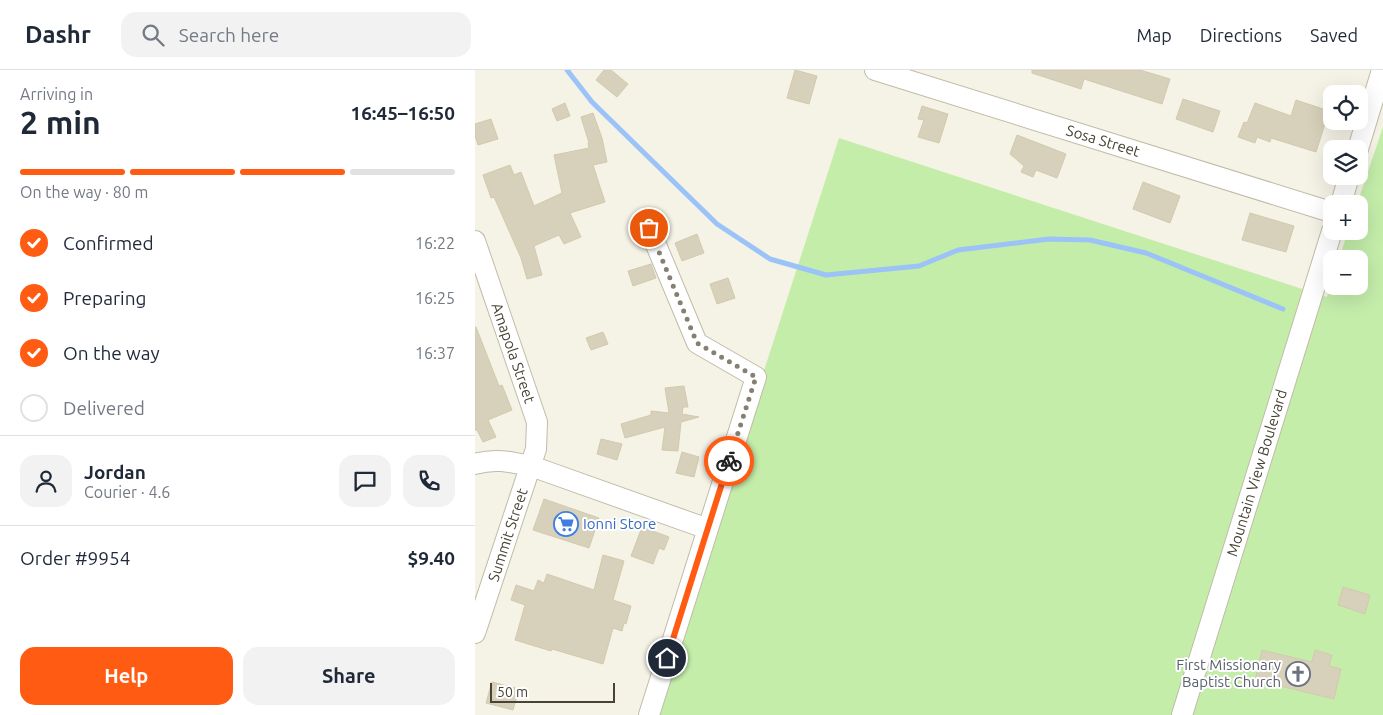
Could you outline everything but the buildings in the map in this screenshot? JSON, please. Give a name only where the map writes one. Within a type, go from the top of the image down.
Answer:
[{"type":"street","name":"Sosa Street","points":[[875,70],[1323,210]]},
{"type":"street","points":[[1361,140],[1383,70]]},
{"type":"street","points":[[649,228],[697,343],[756,377],[651,714]]},
{"type":"street","name":"Mountain View Boulevard","points":[[1182,715],[1329,240]]},
{"type":"street","name":"Amapola Street","points":[[475,241],[537,422],[536,449],[531,466]]},
{"type":"street","points":[[475,464],[492,460],[505,460],[531,466],[708,529]]},
{"type":"street","name":"Summit Street","points":[[475,633],[531,466]]},
{"type":"green space","points":[[1383,127],[1383,715],[653,715],[839,138],[1327,297],[1328,295],[1368,295],[1368,250],[1342,250],[1345,240],[1368,240],[1368,195],[1360,195],[1363,185],[1368,185],[1368,171]]},
{"type":"waterway","points":[[567,70],[592,102],[717,224],[770,259],[826,275],[919,266],[958,250],[1049,239],[1090,240],[1146,253],[1283,309]]},
{"type":"way so far","points":[[649,228],[697,343],[756,377],[729,461]]},
{"type":"place","name":"Ionni Store","points":[[566,524]]},
{"type":"place","name":"First Missionary Baptist Church","points":[[1298,674]]},
{"type":"route","points":[[667,658],[729,461]]}]
